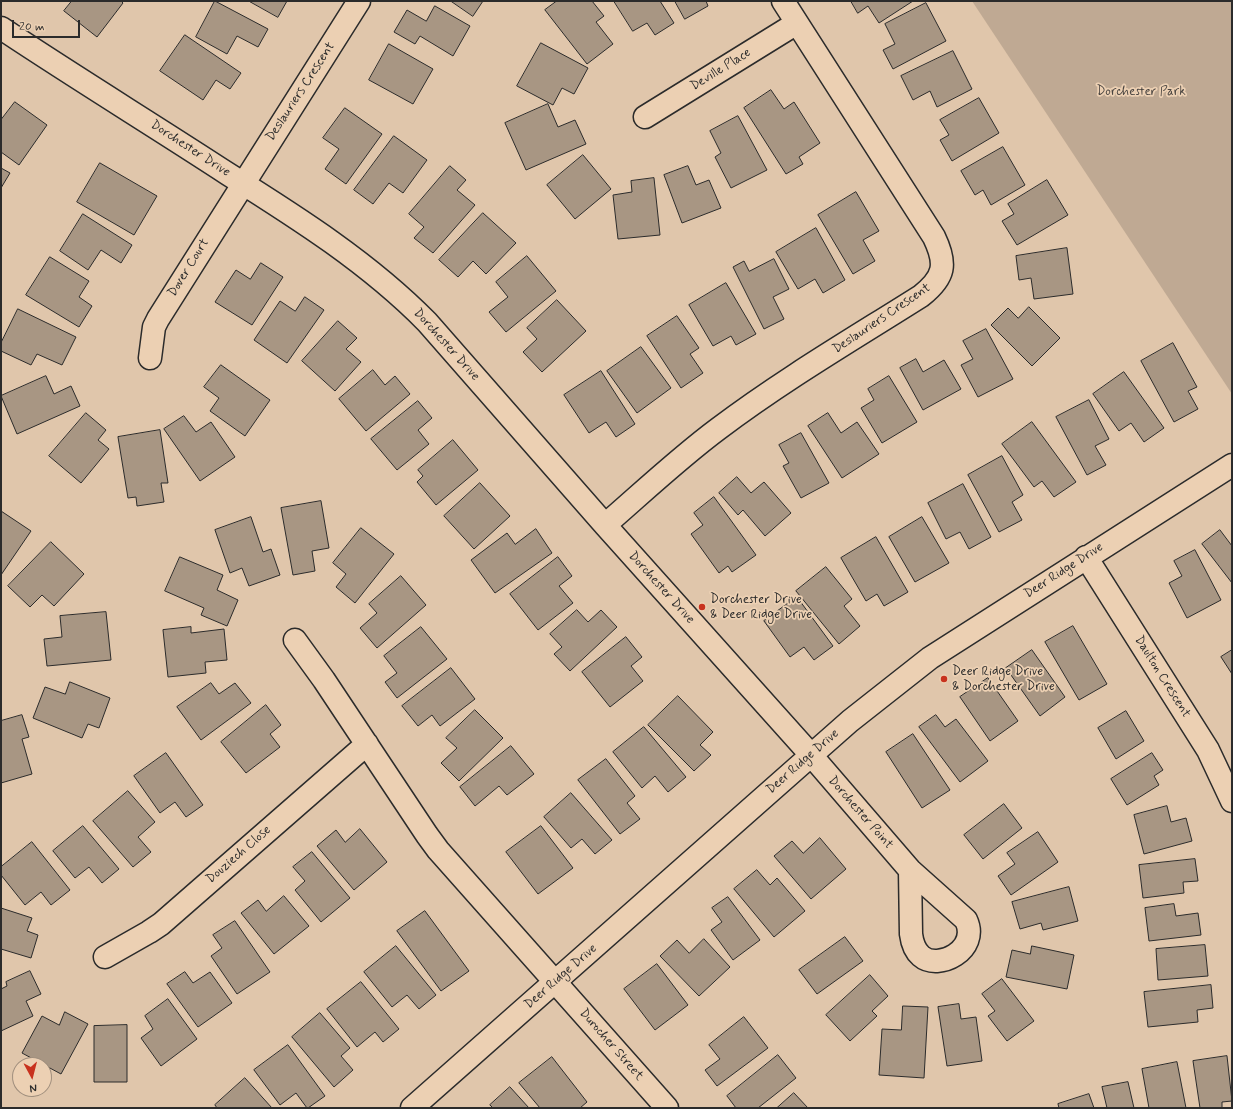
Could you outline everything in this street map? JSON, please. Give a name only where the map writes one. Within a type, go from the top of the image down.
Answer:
[{"type":"street","name":"Deslauriers Crescent","points":[[243,183],[359,1]]},
{"type":"street","name":"Deslauriers Crescent","points":[[605,525],[689,452],[718,429],[780,385],[921,296],[936,282],[941,274],[942,258],[934,237],[783,1]]},
{"type":"street","name":"Deville Place","points":[[645,117],[797,23]]},
{"type":"street","name":"Dorchester Drive","points":[[1,28],[243,183],[336,245],[367,268],[411,306],[427,322],[605,525],[811,755]]},
{"type":"street","name":"Dover Court","points":[[150,358],[154,327],[158,319],[243,183]]},
{"type":"street","name":"Deer Ridge Drive","points":[[412,1108],[850,721],[930,658],[1232,465]]},
{"type":"street","name":"Daulton Crescent","points":[[1086,557],[1208,750],[1232,801]]},
{"type":"street","points":[[295,640],[324,680],[438,850],[555,982]]},
{"type":"street","name":"Douziech Close","points":[[105,957],[161,924],[367,744]]},
{"type":"street","name":"Dorchester Point","points":[[811,755],[910,870]]},
{"type":"street","name":"Durocher Street","points":[[555,982],[667,1108]]},
{"type":"green space","name":"Dorchester Park","points":[[972,1],[1232,1],[1232,394]]},
{"type":"building","points":[[72,1],[121,1],[123,3],[97,37],[64,11]]},
{"type":"building","points":[[215,1],[268,29],[258,47],[237,36],[227,54],[196,37]]},
{"type":"building","points":[[249,1],[287,1],[278,17]]},
{"type":"building","points":[[451,1],[483,1],[473,16]]},
{"type":"building","points":[[557,1],[592,1],[604,16],[596,22],[613,44],[587,64],[545,10]]},
{"type":"building","points":[[614,1],[660,1],[674,23],[655,35],[647,23],[633,31]]},
{"type":"building","points":[[675,1],[706,1],[708,6],[685,19]]},
{"type":"building","points":[[851,1],[913,1],[879,23],[868,6],[858,13]]},
{"type":"building","points":[[926,3],[946,41],[893,69],[883,50],[895,44],[885,24]]},
{"type":"building","points":[[435,6],[470,26],[453,56],[420,36],[415,44],[394,32],[407,10],[426,21]]},
{"type":"building","points":[[185,35],[241,73],[230,89],[216,80],[203,100],[160,71]]},
{"type":"building","points":[[541,43],[588,68],[574,94],[562,88],[553,105],[517,86]]},
{"type":"building","points":[[389,44],[433,69],[413,104],[369,80]]},
{"type":"building","points":[[953,51],[972,89],[937,107],[930,91],[913,100],[901,76]]},
{"type":"building","points":[[771,90],[784,109],[794,102],[820,143],[799,157],[803,164],[786,174],[744,108]]},
{"type":"building","points":[[979,98],[999,133],[952,161],[940,140],[949,135],[940,120]]},
{"type":"building","points":[[15,102],[47,125],[19,165],[1,152],[1,120]]},
{"type":"building","points":[[548,104],[558,127],[575,120],[586,144],[526,170],[505,123]]},
{"type":"building","points":[[345,108],[382,134],[346,184],[325,169],[339,149],[323,138]]},
{"type":"building","points":[[738,116],[767,170],[731,188],[715,157],[721,153],[710,131]]},
{"type":"building","points":[[394,136],[427,160],[403,193],[389,183],[373,204],[354,190]]},
{"type":"building","points":[[1003,147],[1025,185],[991,205],[983,190],[975,195],[961,171]]},
{"type":"building","points":[[583,155],[611,189],[575,219],[547,185]]},
{"type":"building","points":[[100,163],[157,196],[134,235],[77,202]]},
{"type":"building","points":[[450,166],[466,180],[457,190],[475,205],[433,253],[414,238],[424,227],[409,214]]},
{"type":"building","points":[[688,166],[696,185],[709,180],[721,208],[682,223],[664,175]]},
{"type":"building","points":[[1,168],[10,173],[1,188]]},
{"type":"building","points":[[654,178],[660,235],[618,239],[613,195],[632,192],[631,181]]},
{"type":"building","points":[[1047,180],[1068,215],[1017,245],[1002,221],[1014,214],[1008,204]]},
{"type":"building","points":[[856,192],[879,231],[863,240],[875,261],[853,274],[818,215]]},
{"type":"building","points":[[483,213],[516,243],[486,274],[473,261],[458,277],[439,260]]},
{"type":"building","points":[[83,214],[132,245],[121,263],[101,250],[88,270],[60,251]]},
{"type":"building","points":[[816,228],[845,280],[823,293],[815,279],[798,289],[776,252]]},
{"type":"building","points":[[1067,248],[1073,294],[1034,299],[1031,278],[1019,280],[1016,256]]},
{"type":"building","points":[[527,256],[556,291],[506,332],[489,312],[508,297],[496,282]]},
{"type":"building","points":[[50,257],[89,281],[79,297],[92,306],[79,327],[26,295]]},
{"type":"building","points":[[774,259],[789,289],[773,297],[784,319],[764,329],[733,267],[744,261],[749,271]]},
{"type":"building","points":[[261,263],[283,277],[252,325],[215,302],[236,270],[250,279]]},
{"type":"building","points":[[726,283],[756,334],[736,345],[731,336],[713,346],[689,305]]},
{"type":"building","points":[[305,297],[324,310],[287,363],[254,340],[280,301],[295,311]]},
{"type":"building","points":[[557,300],[586,331],[542,372],[523,352],[537,339],[527,328]]},
{"type":"building","points":[[1029,307],[1060,338],[1032,366],[991,325],[1008,308],[1018,318]]},
{"type":"building","points":[[18,309],[76,337],[62,365],[37,354],[31,365],[1,351],[1,343]]},
{"type":"building","points":[[677,316],[699,348],[690,354],[703,373],[681,388],[647,336]]},
{"type":"building","points":[[338,321],[357,338],[346,349],[361,362],[335,391],[302,361]]},
{"type":"building","points":[[986,329],[1013,379],[978,397],[961,365],[973,359],[963,341]]},
{"type":"building","points":[[1173,343],[1197,387],[1188,391],[1198,409],[1174,422],[1141,361]]},
{"type":"building","points":[[641,347],[671,388],[637,413],[607,371]]},
{"type":"building","points":[[916,359],[923,372],[944,360],[961,389],[923,410],[900,368]]},
{"type":"building","points":[[221,365],[270,400],[245,436],[210,411],[219,398],[204,387]]},
{"type":"building","points":[[373,370],[385,385],[395,376],[410,394],[366,431],[339,399]]},
{"type":"building","points":[[601,371],[635,424],[616,437],[606,422],[589,433],[564,395]]},
{"type":"building","points":[[1124,372],[1164,428],[1144,442],[1131,423],[1119,431],[1093,394]]},
{"type":"building","points":[[46,376],[54,394],[71,386],[80,406],[17,434],[1,396]]},
{"type":"building","points":[[889,376],[917,422],[882,443],[861,408],[874,400],[868,389]]},
{"type":"building","points":[[1089,400],[1109,439],[1095,446],[1106,465],[1087,475],[1056,417]]},
{"type":"building","points":[[418,401],[432,418],[418,430],[429,444],[397,470],[371,439]]},
{"type":"building","points":[[86,413],[106,430],[98,440],[109,449],[81,483],[49,456]]},
{"type":"building","points":[[828,413],[841,433],[857,422],[879,454],[842,478],[808,426]]},
{"type":"building","points":[[184,416],[196,432],[211,422],[235,457],[200,481],[164,429]]},
{"type":"building","points":[[1032,422],[1076,482],[1054,497],[1042,481],[1034,487],[1002,444]]},
{"type":"building","points":[[160,430],[168,483],[161,483],[164,502],[137,506],[136,497],[128,498],[118,437]]},
{"type":"building","points":[[801,433],[829,483],[801,498],[783,466],[789,463],[779,445]]},
{"type":"building","points":[[453,440],[478,470],[436,505],[417,482],[423,476],[418,470]]},
{"type":"building","points":[[1002,456],[1023,495],[1012,502],[1022,520],[999,532],[968,475]]},
{"type":"building","points":[[737,477],[751,493],[764,482],[791,513],[765,536],[743,510],[738,515],[719,493]]},
{"type":"building","points":[[480,483],[510,516],[474,549],[444,516]]},
{"type":"building","points":[[963,484],[991,537],[969,549],[960,532],[946,539],[928,503]]},
{"type":"building","points":[[714,497],[756,555],[732,572],[728,566],[719,573],[691,534],[703,525],[694,513]]},
{"type":"building","points":[[321,501],[329,548],[312,551],[315,571],[293,575],[281,508]]},
{"type":"building","points":[[1,511],[31,531],[1,575]]},
{"type":"building","points":[[251,517],[263,552],[271,549],[280,575],[249,586],[242,568],[230,573],[215,530]]},
{"type":"building","points":[[922,517],[949,563],[915,582],[889,537]]},
{"type":"building","points":[[361,528],[394,554],[355,603],[336,587],[346,574],[333,563]]},
{"type":"building","points":[[536,529],[552,553],[495,593],[471,560],[507,533],[515,544]]},
{"type":"building","points":[[1220,530],[1232,546],[1232,583],[1202,544]]},
{"type":"building","points":[[876,537],[908,592],[884,606],[877,594],[866,601],[841,558]]},
{"type":"building","points":[[51,542],[84,574],[54,606],[42,595],[30,607],[8,586]]},
{"type":"building","points":[[1195,550],[1221,600],[1187,618],[1169,583],[1182,576],[1174,561]]},
{"type":"building","points":[[180,557],[223,575],[217,590],[238,600],[227,626],[201,615],[204,608],[165,591]]},
{"type":"building","points":[[558,557],[572,576],[559,586],[573,603],[538,630],[510,594]]},
{"type":"building","points":[[826,567],[852,599],[844,606],[860,626],[839,644],[796,591]]},
{"type":"building","points":[[401,576],[426,605],[377,648],[360,628],[377,613],[369,604]]},
{"type":"building","points":[[797,597],[833,646],[814,660],[804,647],[790,657],[764,621]]},
{"type":"building","points":[[577,610],[588,622],[601,610],[617,627],[570,671],[554,654],[562,647],[550,634]]},
{"type":"building","points":[[106,612],[111,660],[47,666],[44,639],[62,637],[60,616]]},
{"type":"building","points":[[1073,626],[1107,684],[1079,700],[1045,642]]},
{"type":"building","points":[[191,627],[191,633],[224,629],[227,660],[205,662],[206,673],[168,677],[163,630]]},
{"type":"building","points":[[421,627],[447,659],[397,698],[385,682],[397,673],[384,656]]},
{"type":"building","points":[[626,637],[642,657],[631,666],[643,681],[610,707],[582,672]]},
{"type":"building","points":[[1032,650],[1065,697],[1040,716],[1006,668]]},
{"type":"building","points":[[1232,650],[1232,674],[1221,657]]},
{"type":"building","points":[[451,668],[475,699],[440,726],[432,715],[418,726],[402,706]]},
{"type":"building","points":[[988,678],[1018,721],[990,741],[960,697]]},
{"type":"building","points":[[70,682],[110,698],[99,728],[88,724],[82,738],[33,718],[45,687],[65,694]]},
{"type":"building","points":[[211,683],[219,694],[235,683],[251,703],[201,740],[177,707]]},
{"type":"building","points":[[678,696],[713,732],[700,745],[711,755],[694,771],[648,725]]},
{"type":"building","points":[[266,705],[281,725],[270,734],[280,747],[246,773],[221,742]]},
{"type":"building","points":[[475,710],[503,738],[459,781],[441,763],[457,748],[446,738]]},
{"type":"building","points":[[1126,711],[1144,741],[1116,759],[1098,728]]},
{"type":"building","points":[[22,715],[29,737],[22,739],[32,774],[1,783],[1,721]]},
{"type":"building","points":[[936,715],[945,727],[956,719],[988,761],[960,782],[919,727]]},
{"type":"building","points":[[644,727],[686,777],[668,792],[655,776],[642,788],[613,752]]},
{"type":"building","points":[[913,734],[950,790],[922,808],[886,752]]},
{"type":"building","points":[[511,746],[534,774],[507,795],[499,786],[475,806],[460,787]]},
{"type":"building","points":[[166,753],[203,805],[186,817],[175,802],[160,813],[134,776]]},
{"type":"building","points":[[1152,753],[1163,770],[1154,776],[1159,785],[1127,805],[1111,779]]},
{"type":"building","points":[[606,759],[635,796],[627,803],[640,819],[620,834],[578,780]]},
{"type":"building","points":[[128,791],[155,822],[138,837],[151,852],[133,867],[93,821]]},
{"type":"building","points":[[571,793],[612,840],[595,854],[582,839],[571,848],[544,817]]},
{"type":"building","points":[[1004,804],[1022,828],[983,859],[964,835]]},
{"type":"building","points":[[1167,806],[1171,822],[1186,818],[1192,841],[1144,854],[1134,815]]},
{"type":"building","points":[[83,826],[119,869],[102,883],[89,867],[75,878],[53,851]]},
{"type":"building","points":[[541,826],[573,868],[538,894],[506,852]]},
{"type":"building","points":[[360,829],[387,862],[354,890],[317,846],[336,830],[345,842]]},
{"type":"building","points":[[1038,832],[1058,862],[1011,895],[998,876],[1015,864],[1007,853]]},
{"type":"building","points":[[820,838],[846,869],[811,899],[774,856],[792,841],[803,853]]},
{"type":"building","points":[[32,842],[70,890],[51,905],[41,892],[25,905],[1,875],[1,867]]},
{"type":"building","points":[[312,852],[350,898],[321,922],[295,890],[305,881],[293,867]]},
{"type":"building","points":[[1195,859],[1198,881],[1183,882],[1184,893],[1143,898],[1139,865]]},
{"type":"building","points":[[757,870],[770,885],[777,878],[805,911],[774,937],[734,889]]},
{"type":"building","points":[[1069,887],[1078,921],[1043,930],[1041,923],[1020,929],[1012,902]]},
{"type":"building","points":[[284,896],[309,926],[274,954],[241,913],[258,900],[266,911]]},
{"type":"building","points":[[728,897],[760,940],[733,960],[711,930],[722,922],[712,908]]},
{"type":"building","points":[[1174,904],[1176,916],[1198,913],[1201,935],[1149,941],[1145,908]]},
{"type":"building","points":[[1,908],[32,918],[27,931],[38,935],[31,958],[1,949]]},
{"type":"building","points":[[425,911],[469,971],[441,991],[397,931]]},
{"type":"building","points":[[235,921],[270,972],[237,994],[211,956],[222,948],[213,935]]},
{"type":"building","points":[[845,937],[863,961],[817,994],[799,970]]},
{"type":"building","points":[[704,939],[730,967],[699,996],[660,956],[677,940],[689,953]]},
{"type":"building","points":[[1205,945],[1208,976],[1158,980],[1156,949]]},
{"type":"building","points":[[396,946],[436,995],[419,1009],[407,995],[392,1007],[364,972]]},
{"type":"building","points":[[1032,946],[1074,955],[1067,989],[1006,977],[1012,950],[1030,954]]},
{"type":"building","points":[[657,964],[688,1005],[655,1030],[624,989]]},
{"type":"building","points":[[30,971],[41,994],[26,1001],[33,1016],[1,1031],[1,989],[7,986],[6,982]]},
{"type":"building","points":[[185,972],[193,983],[210,972],[232,1003],[198,1027],[167,984]]},
{"type":"building","points":[[870,975],[888,996],[872,1011],[877,1016],[850,1041],[826,1015]]},
{"type":"building","points":[[1002,979],[1034,1021],[1007,1041],[988,1016],[995,1011],[982,994]]},
{"type":"building","points":[[361,982],[399,1029],[383,1042],[375,1032],[357,1047],[327,1009]]},
{"type":"building","points":[[1211,985],[1213,1008],[1197,1010],[1198,1022],[1148,1027],[1144,992]]},
{"type":"building","points":[[168,999],[197,1039],[161,1066],[141,1038],[153,1029],[145,1016]]},
{"type":"building","points":[[959,1004],[961,1019],[976,1017],[982,1061],[947,1066],[938,1007]]},
{"type":"building","points":[[903,1006],[928,1007],[924,1078],[879,1075],[882,1029],[901,1030]]},
{"type":"building","points":[[65,1012],[88,1024],[61,1074],[52,1069],[52,1057],[29,1057],[22,1053],[42,1016],[59,1025]]},
{"type":"building","points":[[320,1013],[350,1048],[341,1056],[353,1070],[334,1087],[292,1037]]},
{"type":"building","points":[[744,1017],[768,1048],[717,1086],[705,1070],[720,1059],[709,1045]]},
{"type":"building","points":[[127,1025],[127,1082],[94,1082],[94,1026]]},
{"type":"building","points":[[288,1045],[325,1096],[308,1108],[296,1093],[280,1105],[254,1070]]},
{"type":"building","points":[[778,1055],[796,1078],[758,1108],[736,1108],[727,1096]]},
{"type":"building","points":[[1227,1056],[1232,1101],[1222,1102],[1222,1108],[1200,1108],[1193,1061]]},
{"type":"building","points":[[552,1057],[587,1102],[580,1108],[540,1108],[519,1083]]},
{"type":"building","points":[[1177,1062],[1186,1108],[1149,1108],[1142,1069]]},
{"type":"building","points":[[245,1078],[272,1108],[217,1108],[215,1105]]},
{"type":"building","points":[[1128,1082],[1134,1108],[1107,1108],[1102,1087]]},
{"type":"building","points":[[510,1087],[529,1108],[493,1108],[490,1105]]},
{"type":"building","points":[[794,1093],[808,1108],[777,1108]]},
{"type":"building","points":[[1089,1094],[1094,1108],[1059,1108],[1058,1104]]},
{"type":"place","name":"Dorchester Drive & Deer Ridge Drive","points":[[702,607]]},
{"type":"place","name":"Deer Ridge Drive & Dorchester Drive","points":[[944,679]]}]
